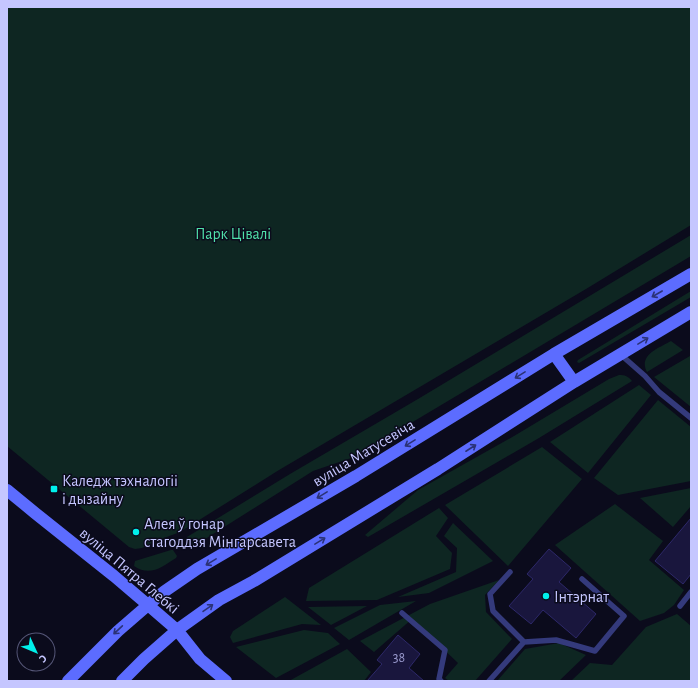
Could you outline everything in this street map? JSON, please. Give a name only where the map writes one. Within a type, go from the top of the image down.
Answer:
[{"type":"main road","name":"вуліца Матусевіча","points":[[68,681],[118,631],[148,605],[165,591],[198,569],[356,476],[554,354],[691,274]]},
{"type":"main road","points":[[122,681],[177,630],[219,600],[254,581],[438,469],[574,382],[691,312]]},
{"type":"main road","points":[[554,354],[574,382]]},
{"type":"main road","name":"вуліца Пятра Глебкі","points":[[7,490],[114,576],[177,630],[200,659],[226,681]]},
{"type":"lane","points":[[620,354],[645,376],[659,392],[691,418]]},
{"type":"lane","points":[[510,572],[490,594],[493,611],[524,642]]},
{"type":"lane","points":[[489,681],[524,642],[556,640],[594,651],[624,616],[582,578]]},
{"type":"lane","points":[[680,606],[691,592]]},
{"type":"lane","points":[[402,613],[445,650],[439,679],[441,681]]},
{"type":"green space","name":"Парк Цівалі","points":[[7,7],[691,7],[691,225],[586,289],[279,470],[180,532],[142,548],[135,549],[129,547],[7,446]]},
{"type":"green space","points":[[691,235],[691,256],[354,457],[313,471],[194,546],[189,547],[186,544],[187,537]]},
{"type":"green space","points":[[691,291],[691,297],[579,363],[577,362],[578,360]]},
{"type":"green space","points":[[671,341],[683,350],[647,372],[645,361],[647,357],[656,349]]},
{"type":"green space","points":[[691,356],[691,407],[654,377]]},
{"type":"green space","points":[[619,375],[626,376],[632,381],[539,438],[368,537],[365,535],[418,490],[514,436],[609,379]]},
{"type":"green space","points":[[639,385],[651,395],[588,473],[550,442]]},
{"type":"green space","points":[[658,400],[691,427],[691,481],[618,495],[594,478]]},
{"type":"green space","points":[[542,447],[582,479],[508,566],[445,505]]},
{"type":"green space","points":[[691,488],[691,506],[673,527],[640,498]]},
{"type":"green space","points":[[615,504],[663,541],[649,560],[684,590],[674,605],[664,613],[640,621],[555,545]]},
{"type":"green space","points":[[439,508],[448,518],[436,536],[452,553],[450,569],[377,600],[306,601],[309,588]]},
{"type":"green space","points":[[453,523],[493,561],[429,593],[398,597],[456,572],[457,548],[444,536]]},
{"type":"green space","points":[[173,550],[177,556],[176,558],[156,570],[145,571],[134,566],[135,561]]},
{"type":"green space","points":[[499,580],[485,595],[486,612],[512,639],[475,681],[449,681],[445,678],[458,663],[412,619],[374,652],[360,641],[430,604]]},
{"type":"green space","points":[[285,597],[321,625],[302,624],[233,643],[230,637],[233,631]]},
{"type":"green space","points":[[416,601],[349,640],[334,628],[380,605]]},
{"type":"green space","points":[[367,606],[331,625],[308,607]]},
{"type":"green space","points":[[677,614],[691,626],[691,681],[571,681],[590,663],[612,665],[646,627]]},
{"type":"green space","points":[[304,630],[328,633],[340,644],[276,678],[236,647]]},
{"type":"green space","points":[[559,643],[586,655],[559,681],[497,681],[525,649]]},
{"type":"green space","points":[[347,649],[371,672],[364,681],[289,681]]},
{"type":"building","points":[[691,518],[691,574],[683,584],[655,561]]},
{"type":"building","name":"Інтэрнат","points":[[549,549],[571,568],[559,582],[596,614],[576,638],[543,610],[531,624],[509,606],[533,579],[527,574]]},
{"type":"building","points":[[398,635],[420,654],[409,668],[424,681],[367,681],[382,664],[377,660]]},
{"type":"place","name":"Каледж тэхналогіі і дызайну","points":[[54,489]]},
{"type":"place","name":"Алея ў гонар стагоддзя Мінгарсавета","points":[[136,532]]},
{"type":"place","name":"Інтэрнат","points":[[546,596]]}]
